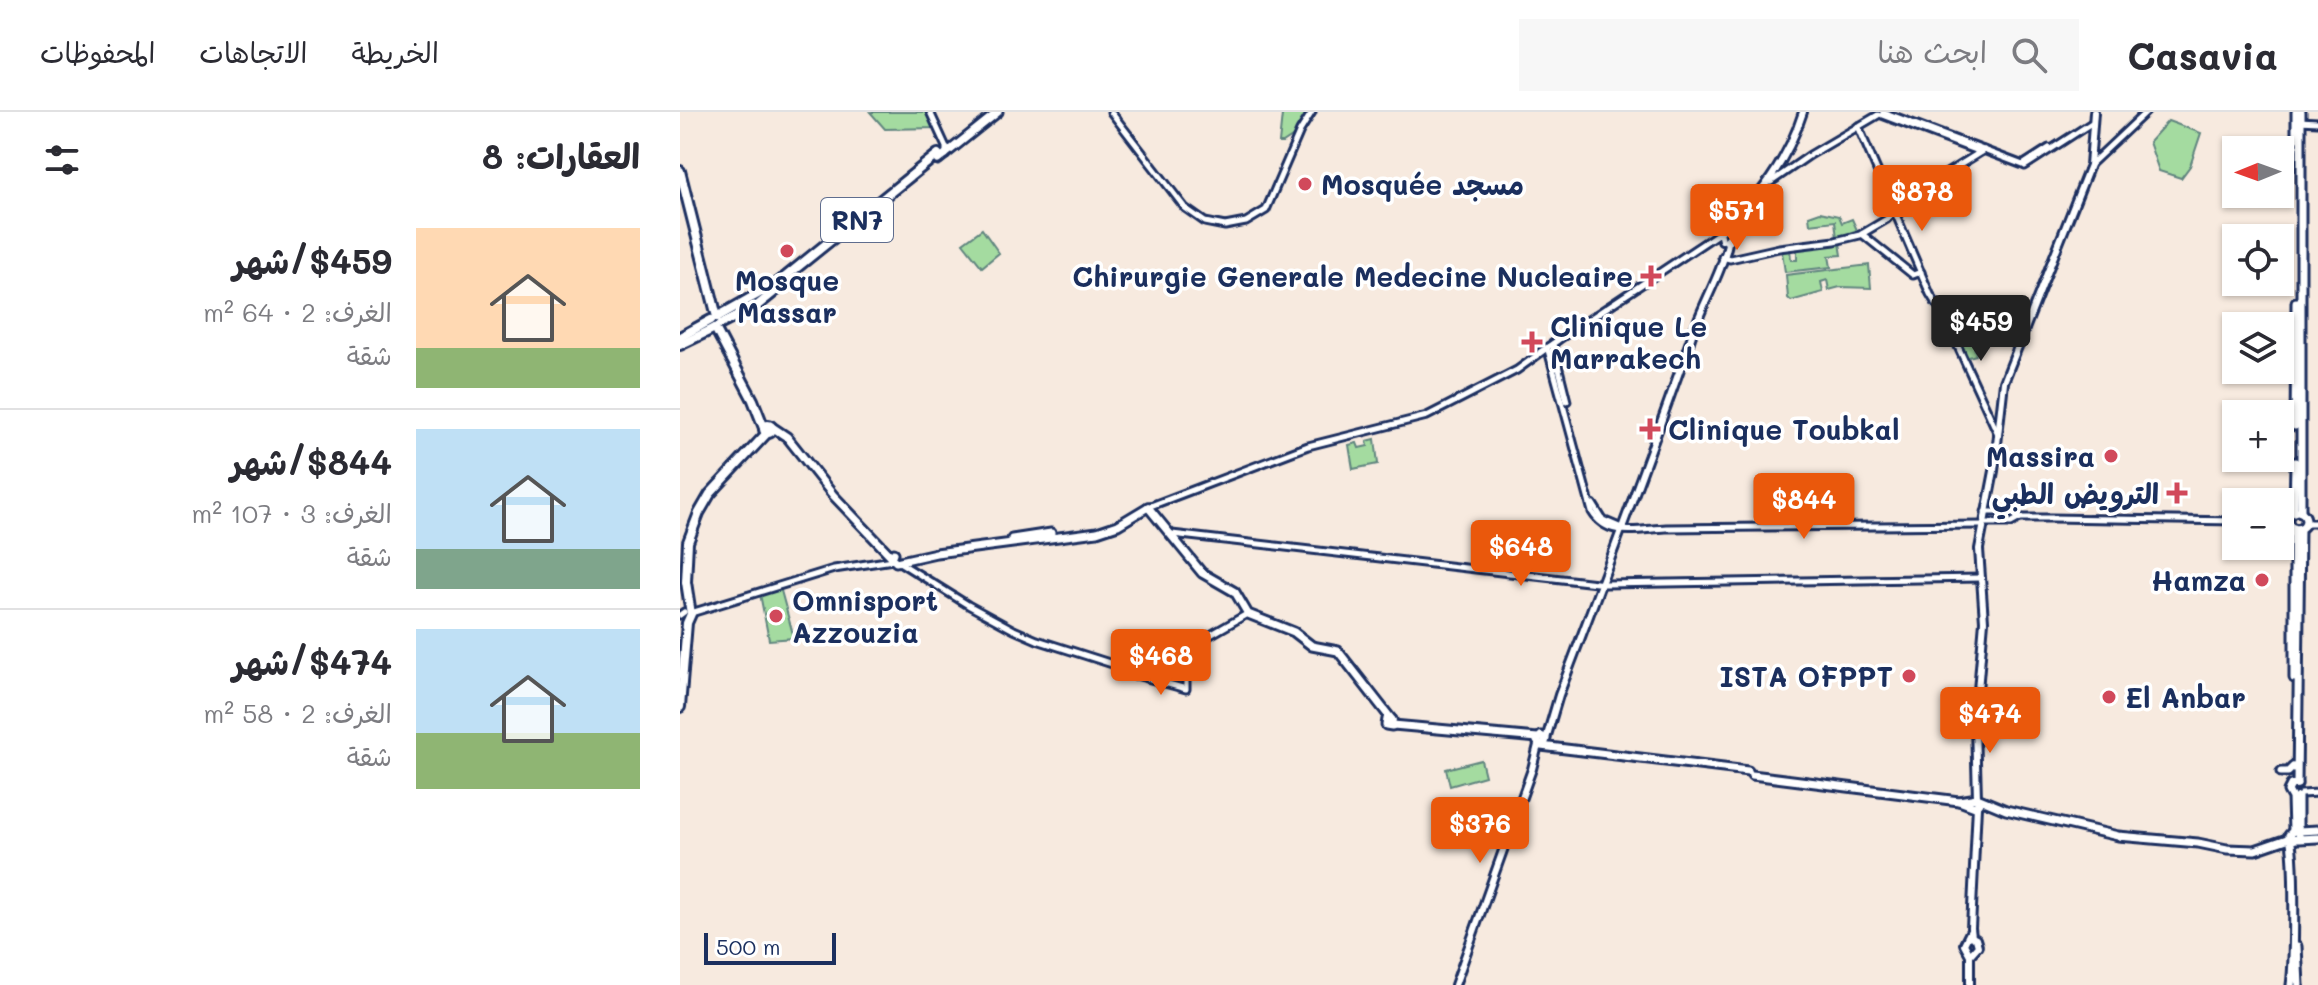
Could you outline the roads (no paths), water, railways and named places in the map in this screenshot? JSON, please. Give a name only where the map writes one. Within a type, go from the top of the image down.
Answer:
[{"type":"highway","name":"RN7","points":[[727,312],[777,286],[944,155]]},
{"type":"highway","points":[[680,172],[716,325]]},
{"type":"highway","points":[[680,172],[716,325],[768,429],[700,504],[685,542],[686,614],[680,707]]},
{"type":"highway","points":[[683,340],[758,305],[777,286]]},
{"type":"highway","points":[[713,305],[727,312],[716,325]]},
{"type":"highway","points":[[680,677],[686,614]]},
{"type":"main road","name":"RN7","points":[[944,155],[996,112]]},
{"type":"main road","points":[[1455,985],[1537,755],[1623,530],[1694,327],[1744,220],[1796,141],[1804,112]]},
{"type":"main road","points":[[1720,236],[1745,212],[1788,150],[1804,112]]},
{"type":"main road","points":[[1970,985],[1970,952],[1964,944],[1970,937],[1971,928],[1976,804],[1975,720],[1984,621],[1979,547],[1983,514],[2006,375],[2090,165],[2094,112]]},
{"type":"main road","points":[[2295,984],[2293,863],[2297,791],[2294,520],[2298,116]]},
{"type":"main road","points":[[1720,236],[1744,220]]},
{"type":"main road","points":[[1720,236],[1725,256]]},
{"type":"main road","points":[[783,423],[784,434],[833,495],[897,559],[1111,528],[1148,507],[1202,573],[1235,592],[1248,614],[1294,632],[1312,646],[1338,651],[1390,719],[1425,727],[1526,739],[1559,747],[1959,801],[2109,833],[2236,850],[2257,851],[2277,846],[2294,836]]},
{"type":"main road","points":[[768,429],[784,434]]},
{"type":"main road","points":[[2294,560],[2293,767],[2297,791],[2293,821],[2295,984]]},
{"type":"main road","points":[[2281,772],[2288,772],[2293,767]]},
{"type":"main road","points":[[2249,850],[2294,836],[2318,834]]},
{"type":"main road","points":[[2277,846],[2286,850],[2293,863]]},
{"type":"street","points":[[930,112],[943,140],[944,155]]},
{"type":"street","points":[[1110,114],[1185,208],[1205,222],[1225,226],[1250,220],[1266,210],[1300,131],[1312,112]]},
{"type":"street","points":[[2090,165],[2146,112]]},
{"type":"street","points":[[1769,183],[1878,114],[2024,165],[2091,124]]},
{"type":"street","points":[[2298,116],[2318,122]]},
{"type":"street","points":[[1858,126],[1998,434]]},
{"type":"street","points":[[1725,256],[1734,258],[1862,234],[1887,219],[1900,202],[1982,151]]},
{"type":"street","points":[[1782,164],[1789,169]]},
{"type":"street","points":[[1862,234],[1913,275],[1922,271]]},
{"type":"street","points":[[1148,507],[1308,446],[1425,417],[1517,370],[1720,236]]},
{"type":"street","points":[[1549,348],[1593,505],[1603,520],[1623,530],[1984,524],[2011,523],[2020,518],[2222,520]]},
{"type":"street","points":[[1985,512],[2010,512],[2020,518]]},
{"type":"street","points":[[2294,520],[2318,522]]},
{"type":"street","points":[[1172,534],[1601,584],[1981,578]]},
{"type":"street","points":[[686,614],[836,568],[897,559],[968,605],[1014,630],[1186,689],[1186,649],[1248,614]]},
{"type":"street","points":[[2297,791],[2314,793]]},
{"type":"tunnel","points":[[700,330],[759,298]]},
{"type":"place","name":"Mosquée مسجد","points":[[1305,184]]},
{"type":"place","name":"Mosque Massar","points":[[787,251]]},
{"type":"place","name":"Chirurgie Generale Medecine Nucleaire","points":[[1651,276]]},
{"type":"place","name":"Clinique Le Marrakech","points":[[1532,342]]},
{"type":"place","name":"Clinique Toubkal","points":[[1650,429]]},
{"type":"place","name":"Massira","points":[[2111,456]]},
{"type":"place","name":"الترويض الطبي","points":[[2177,493]]},
{"type":"place","name":"Hamza","points":[[2262,580]]},
{"type":"place","name":"Omnisport Azzouzia","points":[[776,616]]},
{"type":"place","name":"ISTA OFPPT","points":[[1909,676]]},
{"type":"place","name":"El Anbar","points":[[2109,697]]}]
